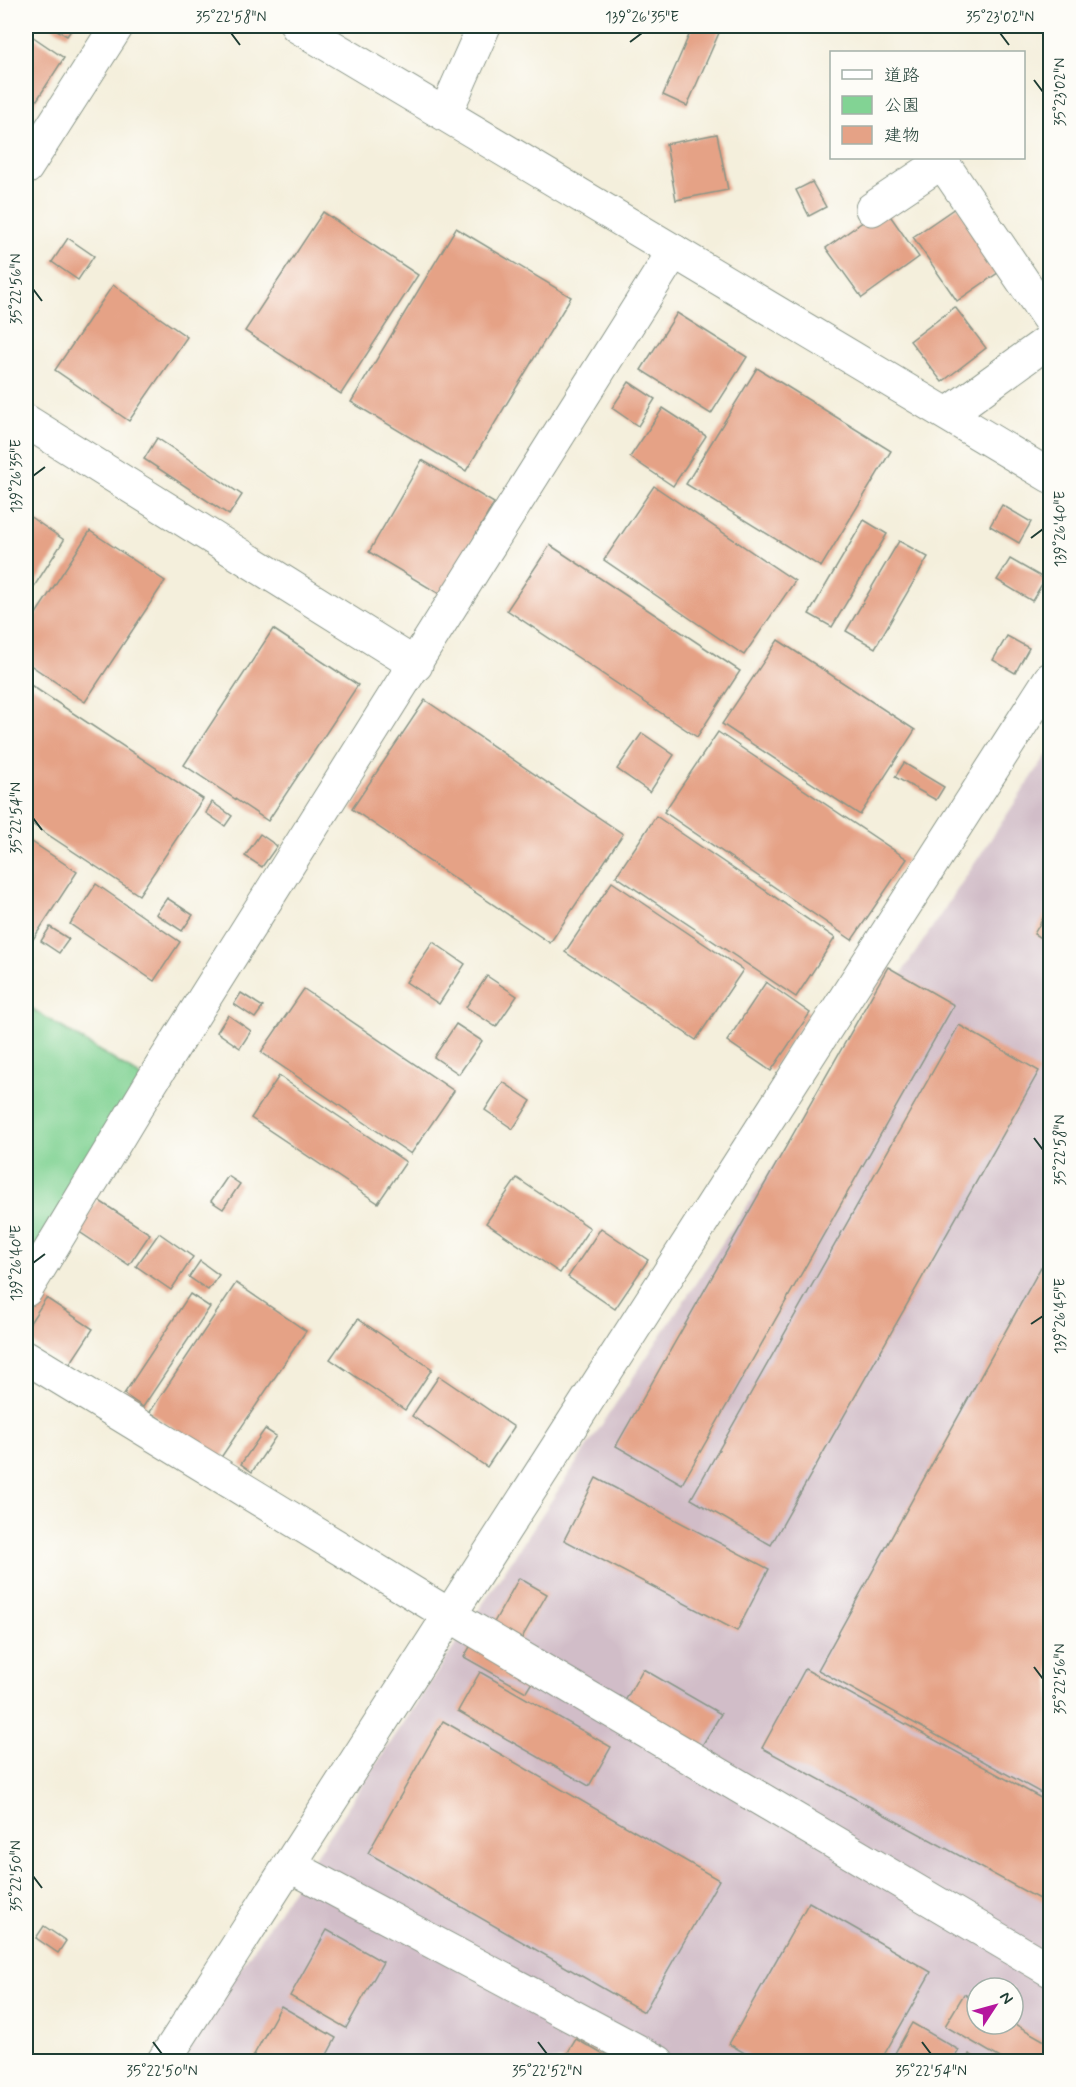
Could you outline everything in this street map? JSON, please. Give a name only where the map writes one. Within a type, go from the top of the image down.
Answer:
[{"type":"street","points":[[26,168],[117,26]]},
{"type":"street","points":[[297,26],[1050,476]]},
{"type":"street","points":[[445,114],[484,26]]},
{"type":"street","points":[[872,209],[942,162],[1050,321]]},
{"type":"street","points":[[26,1290],[152,1083],[674,251]]},
{"type":"street","points":[[948,414],[1050,340]]},
{"type":"street","points":[[26,421],[416,665]]},
{"type":"street","points":[[163,2061],[451,1616],[1050,680]]},
{"type":"street","points":[[26,1357],[451,1616],[1050,1970]]},
{"type":"street","points":[[289,1865],[658,2061]]},
{"type":"shaded area","points":[[1050,750],[1050,2061],[179,2061]]},
{"type":"green space","points":[[26,1005],[151,1083],[26,1290]]},
{"type":"building","points":[[50,26],[74,26],[67,36]]},
{"type":"building","points":[[693,26],[722,26],[687,106],[663,95]]},
{"type":"building","points":[[26,32],[64,58],[26,117]]},
{"type":"building","points":[[717,134],[728,190],[676,200],[666,144]]},
{"type":"building","points":[[812,182],[826,207],[809,216],[796,190]]},
{"type":"building","points":[[958,206],[1002,270],[957,301],[913,237]]},
{"type":"building","points":[[884,207],[919,257],[862,298],[826,248]]},
{"type":"building","points":[[323,212],[418,275],[341,394],[245,331]]},
{"type":"building","points":[[456,228],[571,297],[466,471],[351,402]]},
{"type":"building","points":[[68,238],[94,256],[78,280],[52,262]]},
{"type":"building","points":[[113,285],[187,337],[129,421],[55,370]]},
{"type":"building","points":[[955,307],[986,348],[942,382],[910,341]]},
{"type":"building","points":[[677,313],[747,357],[711,414],[641,370]]},
{"type":"building","points":[[757,368],[891,451],[821,567],[686,484]]},
{"type":"building","points":[[629,382],[655,399],[638,426],[612,408]]},
{"type":"building","points":[[663,408],[706,436],[673,486],[630,457]]},
{"type":"building","points":[[157,438],[242,495],[229,515],[144,459]]},
{"type":"building","points":[[422,460],[494,503],[441,595],[369,552]]},
{"type":"building","points":[[654,486],[795,581],[744,655],[604,560]]},
{"type":"building","points":[[1002,505],[1031,522],[1019,543],[990,526]]},
{"type":"building","points":[[26,514],[64,540],[26,599]]},
{"type":"building","points":[[864,520],[887,534],[832,627],[809,614]]},
{"type":"building","points":[[90,531],[165,581],[85,702],[26,662],[26,629]]},
{"type":"building","points":[[899,541],[928,557],[875,648],[846,631]]},
{"type":"building","points":[[550,545],[740,671],[697,737],[507,610]]},
{"type":"building","points":[[1010,559],[1045,579],[1032,601],[997,580]]},
{"type":"building","points":[[273,629],[358,685],[268,821],[184,765]]},
{"type":"building","points":[[1007,636],[1029,648],[1015,673],[993,660]]},
{"type":"building","points":[[778,640],[915,730],[860,815],[722,724]]},
{"type":"building","points":[[26,682],[203,799],[139,895],[26,820]]},
{"type":"building","points":[[425,700],[623,834],[550,943],[352,809]]},
{"type":"building","points":[[718,732],[907,859],[852,940],[664,812]]},
{"type":"building","points":[[642,733],[674,755],[650,792],[617,769]]},
{"type":"building","points":[[904,763],[944,787],[936,800],[895,777]]},
{"type":"building","points":[[212,802],[232,816],[225,826],[206,813]]},
{"type":"building","points":[[656,816],[835,938],[796,997],[616,876]]},
{"type":"building","points":[[260,834],[277,846],[262,867],[245,856]]},
{"type":"building","points":[[26,838],[77,872],[26,950]]},
{"type":"building","points":[[612,882],[743,970],[696,1040],[565,952]]},
{"type":"building","points":[[96,884],[180,942],[154,981],[70,924]]},
{"type":"building","points":[[167,898],[193,915],[182,931],[156,914]]},
{"type":"building","points":[[1050,906],[1050,944],[1034,934]]},
{"type":"building","points":[[50,927],[69,939],[59,953],[41,941]]},
{"type":"building","points":[[433,942],[465,964],[439,1004],[406,982]]},
{"type":"building","points":[[888,967],[954,1005],[682,1484],[616,1446]]},
{"type":"building","points":[[487,976],[517,996],[496,1027],[466,1007]]},
{"type":"building","points":[[766,982],[810,1013],[771,1071],[727,1041]]},
{"type":"building","points":[[304,989],[454,1091],[411,1154],[261,1052]]},
{"type":"building","points":[[241,993],[263,1007],[255,1018],[234,1004]]},
{"type":"building","points":[[228,1015],[251,1031],[240,1048],[217,1032]]},
{"type":"building","points":[[456,1024],[482,1041],[459,1074],[434,1057]]},
{"type":"building","points":[[959,1025],[1039,1071],[771,1545],[691,1499]]},
{"type":"building","points":[[279,1076],[406,1162],[378,1203],[251,1118]]},
{"type":"building","points":[[503,1082],[531,1101],[513,1129],[485,1110]]},
{"type":"building","points":[[228,1176],[240,1184],[223,1209],[211,1201]]},
{"type":"building","points":[[517,1178],[590,1228],[560,1273],[486,1223]]},
{"type":"building","points":[[98,1200],[150,1234],[129,1265],[78,1231]]},
{"type":"building","points":[[601,1228],[648,1260],[615,1309],[568,1277]]},
{"type":"building","points":[[159,1233],[193,1257],[171,1290],[136,1266]]},
{"type":"building","points":[[200,1261],[219,1275],[208,1290],[189,1277]]},
{"type":"building","points":[[1041,1267],[1050,1272],[1050,1798],[818,1670]]},
{"type":"building","points":[[236,1283],[306,1331],[220,1459],[150,1412]]},
{"type":"building","points":[[190,1294],[210,1307],[143,1407],[124,1394]]},
{"type":"building","points":[[46,1298],[93,1329],[68,1367],[26,1339],[26,1329]]},
{"type":"building","points":[[358,1319],[432,1369],[405,1410],[330,1359]]},
{"type":"building","points":[[439,1376],[514,1427],[487,1467],[412,1416]]},
{"type":"building","points":[[265,1429],[276,1436],[252,1472],[241,1464]]},
{"type":"building","points":[[596,1478],[769,1569],[737,1631],[564,1540]]},
{"type":"building","points":[[519,1578],[547,1594],[516,1648],[488,1633]]},
{"type":"building","points":[[477,1635],[539,1671],[526,1692],[464,1657]]},
{"type":"building","points":[[643,1669],[721,1714],[697,1754],[620,1710]]},
{"type":"building","points":[[805,1669],[1050,1803],[1050,1905],[762,1748]]},
{"type":"building","points":[[480,1672],[611,1747],[589,1786],[458,1711]]},
{"type":"building","points":[[443,1721],[719,1880],[644,2012],[368,1853]]},
{"type":"building","points":[[809,1902],[931,1972],[880,2062],[760,2062],[729,2044]]},
{"type":"building","points":[[44,1926],[66,1941],[58,1953],[36,1938]]},
{"type":"building","points":[[327,1930],[383,1962],[346,2028],[290,1996]]},
{"type":"building","points":[[964,1994],[965,2036],[1025,2036],[1025,2030],[1050,2044],[1050,2062],[1007,2062],[945,2026]]},
{"type":"building","points":[[281,2006],[336,2038],[323,2062],[250,2062]]},
{"type":"building","points":[[912,2023],[959,2050],[952,2062],[890,2062]]},
{"type":"building","points":[[576,2039],[616,2062],[562,2062]]},
{"type":"building","points":[[969,2054],[983,2062],[965,2062]]}]
